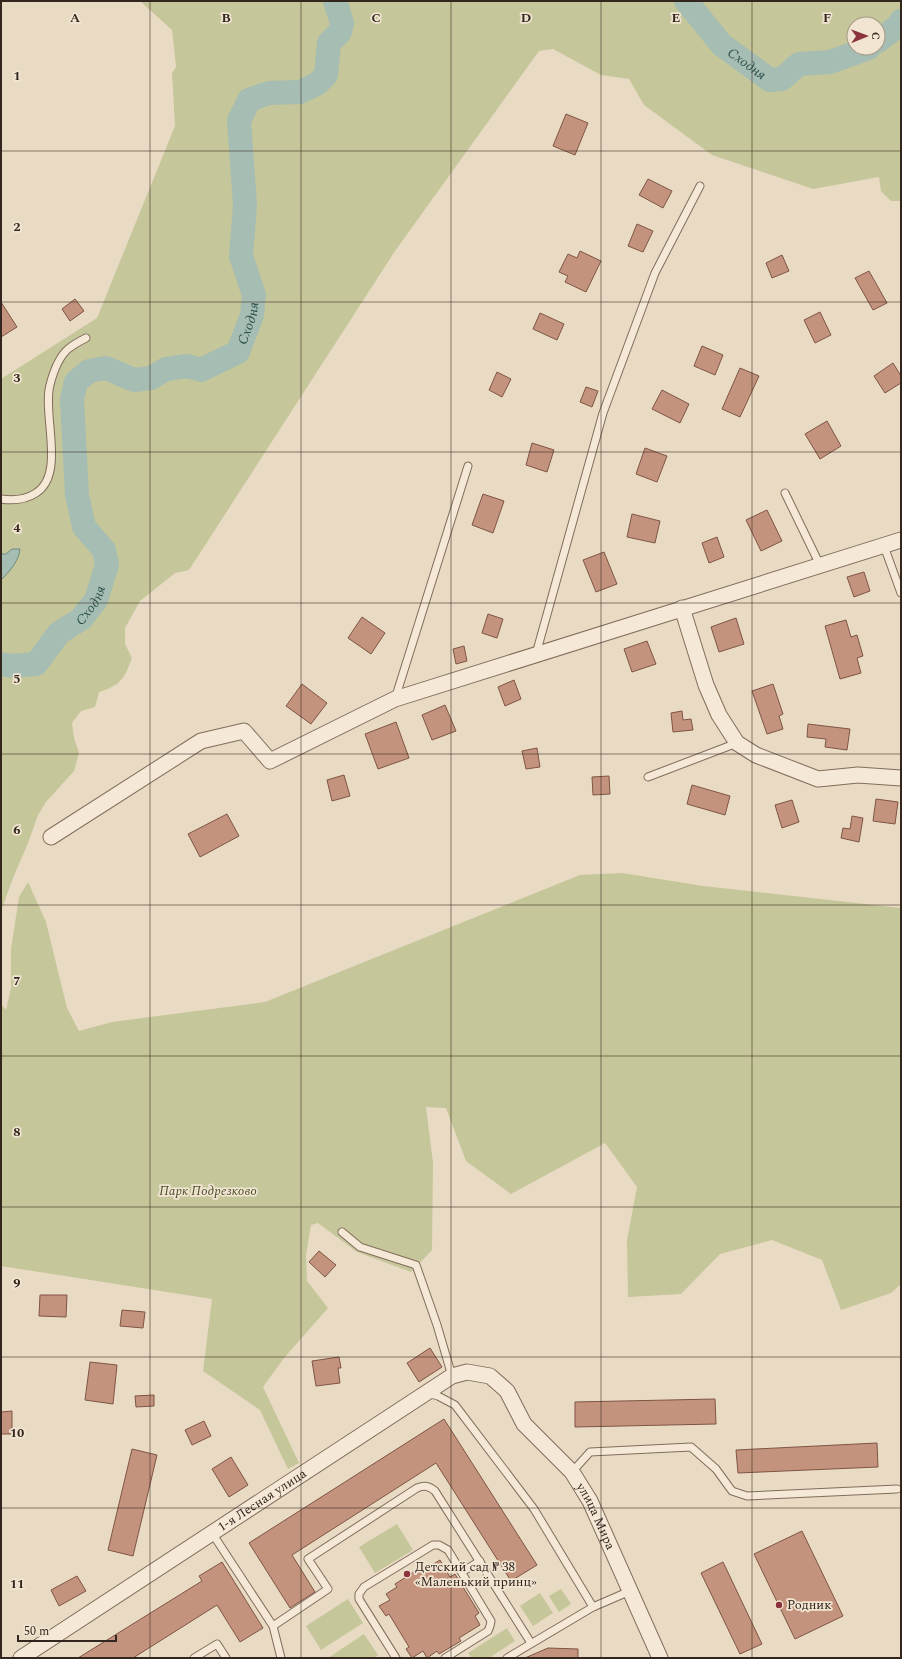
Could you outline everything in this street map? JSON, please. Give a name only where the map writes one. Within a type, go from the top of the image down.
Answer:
[{"type":"street","points":[[51,837],[201,741],[244,731],[270,761],[395,699],[901,540]]},
{"type":"street","points":[[682,608],[706,685],[719,715],[737,743],[756,755],[818,779],[858,775],[901,778]]},
{"type":"street","name":"1-я Лесная улица","points":[[21,1658],[452,1376],[468,1372],[490,1376],[507,1391]]},
{"type":"street","name":"улица Мира","points":[[507,1391],[524,1424],[572,1472],[590,1502],[660,1658]]},
{"type":"lane","points":[[536,654],[603,413],[655,273],[700,186]]},
{"type":"lane","points":[[1,499],[14,501],[30,497],[43,489],[50,476],[49,386],[57,364],[67,350],[86,338]]},
{"type":"lane","points":[[395,699],[468,466]]},
{"type":"lane","points":[[785,493],[820,565]]},
{"type":"lane","points":[[884,546],[901,593]]},
{"type":"lane","points":[[648,777],[737,743]]},
{"type":"lane","points":[[342,1232],[360,1247],[416,1265],[437,1325],[452,1376]]},
{"type":"lane","points":[[427,1392],[443,1398],[455,1405],[534,1509],[593,1606]]},
{"type":"lane","points":[[572,1472],[590,1452],[692,1447],[716,1469],[732,1491],[747,1496],[897,1489]]},
{"type":"lane","points":[[273,1626],[328,1589],[308,1559],[417,1488],[424,1485],[431,1487],[435,1491],[531,1643]]},
{"type":"lane","points":[[212,1532],[273,1626],[281,1658]]},
{"type":"lane","points":[[396,1658],[359,1599],[359,1594],[361,1590],[433,1545],[439,1545],[448,1550],[489,1615],[491,1621],[490,1626],[484,1633],[445,1658]]},
{"type":"lane","points":[[462,1572],[480,1562]]},
{"type":"lane","points":[[507,1658],[593,1606],[630,1591]]},
{"type":"lane","points":[[194,1658],[217,1644],[226,1658]]},
{"type":"green space","points":[[140,1],[329,1],[333,11],[345,20],[341,13],[340,1],[901,1],[901,201],[891,201],[881,191],[879,177],[813,189],[712,155],[644,105],[629,79],[601,75],[553,49],[539,51],[395,251],[189,570],[175,573],[140,601],[125,628],[125,644],[132,658],[127,671],[117,684],[99,692],[95,707],[81,711],[72,723],[74,738],[79,753],[74,771],[46,802],[38,815],[1,911],[1,580],[11,568],[20,549],[1,554],[1,379],[97,318],[175,126],[172,73],[176,67],[172,30]]},
{"type":"green space","name":"Парк Подрезково","points":[[622,873],[703,886],[901,908],[901,1284],[891,1293],[841,1310],[822,1260],[772,1240],[720,1254],[681,1294],[628,1297],[627,1240],[637,1187],[605,1143],[511,1194],[466,1161],[446,1108],[426,1107],[433,1163],[432,1250],[411,1272],[357,1252],[318,1223],[311,1225],[306,1255],[307,1281],[328,1308],[284,1358],[263,1387],[299,1463],[288,1469],[260,1410],[203,1371],[212,1299],[1,1266],[1,1004],[6,1010],[11,988],[11,949],[19,897],[28,882],[46,922],[67,1008],[79,1031],[112,1022],[265,1002],[580,875]]},
{"type":"green space","points":[[397,1524],[413,1550],[375,1573],[359,1547]]},
{"type":"green space","points":[[561,1589],[571,1604],[559,1612],[549,1596]]},
{"type":"green space","points":[[540,1593],[553,1613],[533,1626],[520,1606]]},
{"type":"green space","points":[[348,1599],[363,1623],[321,1650],[306,1626]]},
{"type":"green space","points":[[507,1628],[515,1641],[489,1658],[472,1658],[468,1653]]},
{"type":"green space","points":[[364,1634],[378,1655],[373,1658],[328,1658]]},
{"type":"shaded area","points":[[329,1],[340,1],[341,12],[346,25],[339,26]]},
{"type":"shaded area","points":[[12,549],[20,549],[18,558],[1,580],[1,554],[6,554]]},
{"type":"building","points":[[566,114],[588,123],[575,155],[553,146]]},
{"type":"building","points":[[648,179],[672,191],[663,208],[639,195]]},
{"type":"building","points":[[637,224],[653,231],[643,252],[628,246]]},
{"type":"building","points":[[580,251],[601,261],[586,292],[565,282],[568,276],[559,272],[568,254],[577,258]]},
{"type":"building","points":[[782,255],[789,271],[772,278],[766,263]]},
{"type":"building","points":[[869,271],[887,303],[873,310],[855,278]]},
{"type":"building","points":[[75,299],[84,311],[70,321],[62,309]]},
{"type":"building","points":[[1,302],[17,327],[1,337]]},
{"type":"building","points":[[820,312],[831,335],[815,343],[804,320]]},
{"type":"building","points":[[540,313],[564,324],[557,340],[533,329]]},
{"type":"building","points":[[702,346],[723,355],[715,375],[694,366]]},
{"type":"building","points":[[893,363],[901,376],[901,383],[885,393],[874,376]]},
{"type":"building","points":[[740,368],[759,376],[740,417],[722,409]]},
{"type":"building","points":[[497,372],[511,379],[502,397],[489,390]]},
{"type":"building","points":[[586,387],[598,391],[592,407],[580,402]]},
{"type":"building","points":[[662,390],[689,404],[680,423],[652,409]]},
{"type":"building","points":[[827,421],[841,446],[820,459],[805,434]]},
{"type":"building","points":[[532,443],[554,450],[547,472],[526,465]]},
{"type":"building","points":[[645,448],[667,456],[657,482],[636,474]]},
{"type":"building","points":[[483,494],[504,501],[493,533],[472,525]]},
{"type":"building","points":[[767,510],[782,541],[761,551],[746,520]]},
{"type":"building","points":[[632,514],[660,521],[655,543],[627,537]]},
{"type":"building","points":[[717,537],[724,557],[709,563],[702,543]]},
{"type":"building","points":[[604,552],[617,584],[596,592],[583,560]]},
{"type":"building","points":[[864,572],[870,591],[854,597],[847,577]]},
{"type":"building","points":[[488,614],[503,619],[497,638],[482,633]]},
{"type":"building","points":[[362,617],[385,633],[371,654],[348,638]]},
{"type":"building","points":[[736,618],[744,644],[719,652],[711,627]]},
{"type":"building","points":[[846,620],[851,637],[857,635],[863,656],[857,658],[861,673],[840,679],[825,626]]},
{"type":"building","points":[[647,641],[656,664],[632,672],[624,649]]},
{"type":"building","points":[[464,646],[467,661],[456,664],[453,649]]},
{"type":"building","points":[[514,680],[521,699],[505,706],[498,687]]},
{"type":"building","points":[[302,684],[327,703],[311,724],[286,706]]},
{"type":"building","points":[[773,684],[783,714],[779,716],[783,729],[767,734],[752,691]]},
{"type":"building","points":[[445,705],[456,731],[432,740],[422,715]]},
{"type":"building","points":[[682,711],[683,720],[691,719],[693,730],[673,732],[671,713]]},
{"type":"building","points":[[396,722],[409,758],[378,769],[365,734]]},
{"type":"building","points":[[808,724],[850,729],[847,750],[825,747],[826,739],[807,737]]},
{"type":"building","points":[[537,748],[540,767],[526,769],[522,751]]},
{"type":"building","points":[[344,775],[350,796],[332,801],[327,780]]},
{"type":"building","points":[[609,776],[610,794],[593,795],[592,777]]},
{"type":"building","points":[[692,785],[730,796],[725,815],[687,804]]},
{"type":"building","points":[[876,799],[898,802],[895,824],[873,821]]},
{"type":"building","points":[[792,800],[799,822],[782,828],[775,805]]},
{"type":"building","points":[[227,814],[239,836],[200,857],[188,834]]},
{"type":"building","points":[[852,816],[863,818],[859,842],[841,838],[843,828],[850,829]]},
{"type":"building","points":[[319,1251],[336,1265],[325,1277],[309,1262]]},
{"type":"building","points":[[40,1295],[67,1295],[66,1317],[39,1316]]},
{"type":"building","points":[[122,1310],[145,1312],[143,1328],[120,1326]]},
{"type":"building","points":[[430,1348],[442,1367],[419,1382],[407,1363]]},
{"type":"building","points":[[339,1357],[341,1368],[338,1368],[340,1383],[316,1386],[312,1361]]},
{"type":"building","points":[[90,1362],[117,1365],[113,1404],[85,1400]]},
{"type":"building","points":[[154,1395],[154,1406],[136,1407],[135,1396]]},
{"type":"building","points":[[715,1399],[716,1424],[575,1427],[575,1402]]},
{"type":"building","points":[[12,1411],[12,1434],[1,1434],[1,1412]]},
{"type":"building","points":[[444,1419],[537,1565],[511,1581],[436,1463],[292,1555],[315,1592],[290,1608],[249,1543]]},
{"type":"building","points":[[204,1421],[211,1436],[192,1445],[185,1430]]},
{"type":"building","points":[[877,1443],[878,1467],[738,1473],[736,1450]]},
{"type":"building","points":[[132,1449],[157,1455],[133,1556],[108,1550]]},
{"type":"building","points":[[231,1457],[248,1485],[229,1497],[212,1469]]},
{"type":"building","points":[[802,1531],[843,1616],[795,1639],[754,1554]]},
{"type":"building","points":[[440,1560],[450,1577],[455,1574],[479,1613],[475,1616],[480,1625],[459,1638],[461,1641],[439,1654],[437,1651],[427,1658],[423,1651],[412,1658],[406,1649],[409,1647],[389,1614],[386,1616],[379,1606],[390,1600],[386,1594],[397,1587],[395,1584],[417,1570],[419,1573]]},
{"type":"building","points":[[222,1562],[263,1628],[240,1642],[217,1605],[133,1658],[78,1658],[202,1581],[199,1576]]},
{"type":"building","points":[[723,1562],[762,1644],[740,1654],[701,1573]]},
{"type":"building","points":[[77,1576],[86,1591],[59,1606],[51,1590]]},
{"type":"building","points":[[548,1648],[578,1649],[578,1658],[525,1658]]},
{"type":"waterway","name":"Сходня","points":[[1,664],[13,666],[36,664],[59,633],[81,619],[96,600],[107,565],[104,550],[84,527],[77,495],[72,399],[76,382],[89,371],[106,368],[134,380],[151,378],[166,369],[187,366],[201,370],[238,352],[252,315],[254,295],[241,256],[245,205],[239,121],[249,100],[269,93],[300,92],[317,84],[326,75],[329,43],[340,32],[342,23],[335,1]]},
{"type":"waterway","name":"Сходня","points":[[686,1],[722,45],[770,80],[782,79],[799,64],[830,62],[847,56]]},
{"type":"waterway","name":"Сходня","points":[[886,35],[898,26],[901,21]]},
{"type":"place","name":"Детский сад № 38 «Маленький принц»","points":[[407,1574]]},
{"type":"place","name":"Родник","points":[[779,1605]]}]
